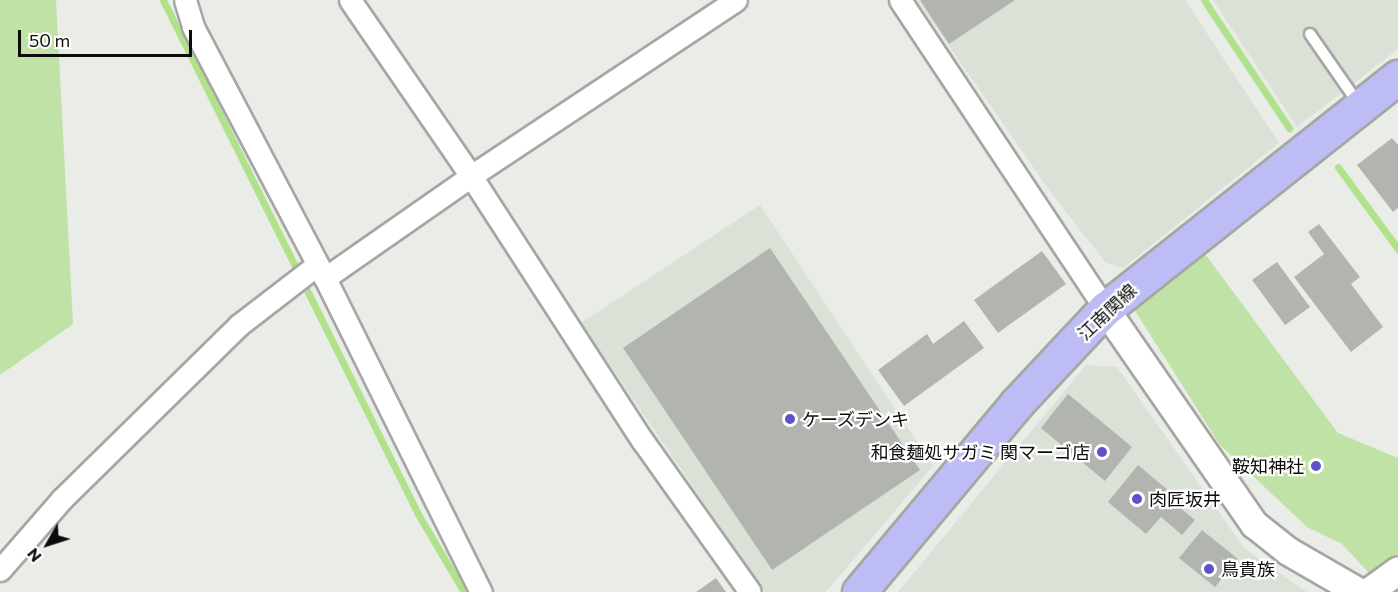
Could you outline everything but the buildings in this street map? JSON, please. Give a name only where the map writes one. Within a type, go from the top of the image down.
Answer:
[{"type":"main road","name":"江南関線","points":[[859,592],[1017,403],[1105,309],[1398,77]]},
{"type":"street","points":[[185,0],[193,27],[321,272],[481,592]]},
{"type":"street","points":[[350,0],[471,176],[642,440],[750,592]]},
{"type":"street","points":[[0,570],[62,499],[238,325],[471,176],[736,0]]},
{"type":"street","points":[[900,0],[1105,309],[1254,524],[1288,551],[1359,592]]},
{"type":"street","points":[[1368,592],[1398,570]]},
{"type":"lane","points":[[1310,34],[1361,106]]},
{"type":"shaded area","points":[[917,0],[1185,0],[1279,143],[1123,268],[1106,263],[1052,194]]},
{"type":"shaded area","points":[[1213,0],[1398,0],[1398,49],[1297,127]]},
{"type":"shaded area","points":[[760,205],[933,466],[826,592],[765,592],[581,323]]},
{"type":"shaded area","points":[[1086,365],[1117,367],[1244,548],[1307,592],[898,592]]},
{"type":"green space","points":[[0,0],[56,0],[73,324],[0,375]]},
{"type":"green space","points":[[1205,254],[1338,433],[1398,458],[1398,555],[1370,574],[1342,544],[1307,527],[1220,445],[1132,306]]},
{"type":"waterway","points":[[163,0],[418,514],[464,592]]},
{"type":"waterway","points":[[1204,0],[1289,128]]},
{"type":"waterway","points":[[1338,167],[1398,249]]},
{"type":"place","name":"ケーズデンキ","points":[[790,419]]},
{"type":"place","name":"和食麺処サガミ 関マーゴ店","points":[[1102,452]]},
{"type":"place","name":"鞍知神社","points":[[1316,466]]},
{"type":"place","name":"肉匠坂井","points":[[1137,499]]},
{"type":"place","name":"鳥貴族","points":[[1209,569]]}]
